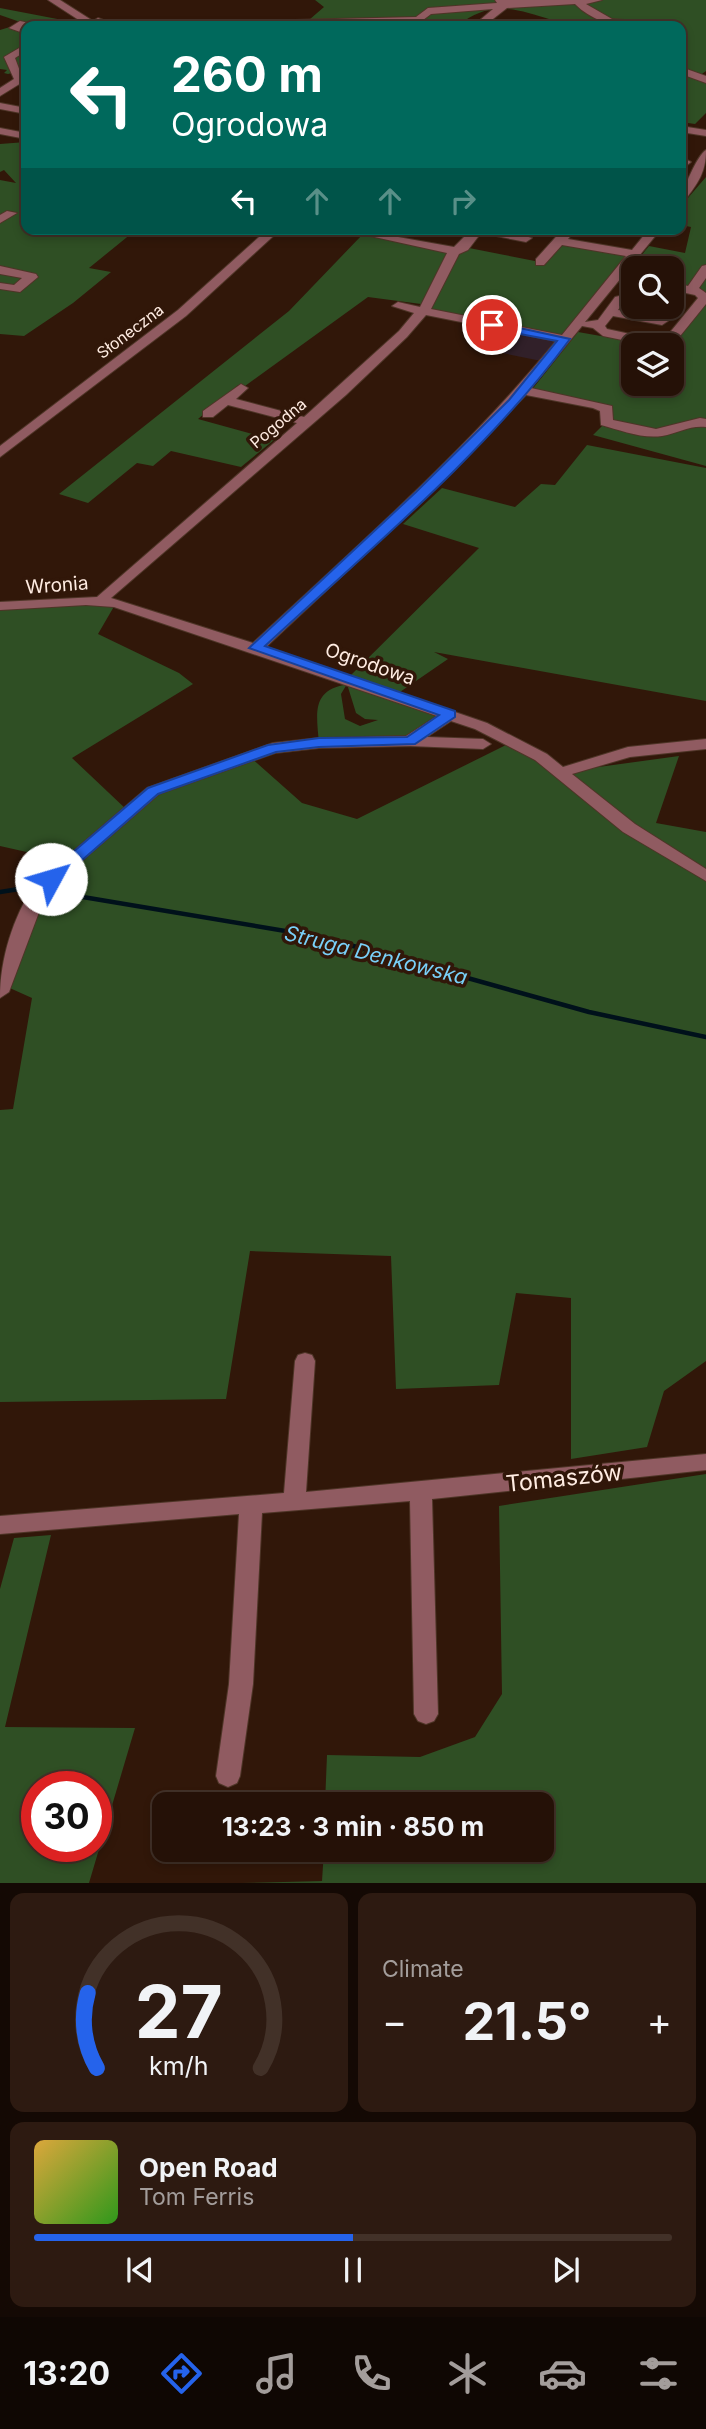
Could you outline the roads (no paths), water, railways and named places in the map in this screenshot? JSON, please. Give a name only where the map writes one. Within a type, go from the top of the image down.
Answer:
[{"type":"street","points":[[53,0],[87,21]]},
{"type":"street","points":[[66,0],[90,21]]},
{"type":"street","points":[[378,21],[419,20],[428,11],[502,3],[597,0]]},
{"type":"street","points":[[578,1],[587,13],[605,21]]},
{"type":"street","points":[[483,21],[502,3]]},
{"type":"street","points":[[1,29],[21,27]]},
{"type":"street","points":[[21,50],[9,57],[17,77],[21,78]]},
{"type":"street","points":[[686,72],[706,80]]},
{"type":"street","points":[[3,88],[21,81]]},
{"type":"street","points":[[21,83],[0,104],[21,110]]},
{"type":"street","points":[[3,131],[21,123]]},
{"type":"street","points":[[686,130],[706,133]]},
{"type":"street","points":[[3,131],[21,135]]},
{"type":"street","points":[[686,186],[706,153]]},
{"type":"street","points":[[0,211],[10,213],[0,220]]},
{"type":"street","name":"Słoneczna","points":[[0,453],[182,313],[268,235]]},
{"type":"street","points":[[417,235],[444,247],[459,249]]},
{"type":"street","name":"Pogodna","points":[[109,602],[106,594],[360,375],[424,312],[459,249],[472,235]]},
{"type":"street","points":[[516,251],[528,235]]},
{"type":"street","points":[[540,262],[565,235]]},
{"type":"street","points":[[256,648],[421,495],[522,390],[650,235]]},
{"type":"street","points":[[561,240],[635,254]]},
{"type":"street","points":[[692,289],[706,269]]},
{"type":"street","points":[[0,270],[32,277],[16,289],[0,286]]},
{"type":"street","points":[[617,275],[621,276]]},
{"type":"street","points":[[578,323],[597,325],[603,332],[666,345],[704,298],[692,289],[684,288]]},
{"type":"street","points":[[597,325],[619,300]]},
{"type":"street","points":[[398,306],[564,339]]},
{"type":"street","points":[[611,312],[662,321]]},
{"type":"street","points":[[208,414],[241,388]]},
{"type":"street","points":[[522,390],[596,405],[607,410],[606,422],[626,428],[661,433],[692,421],[706,423]]},
{"type":"street","points":[[226,400],[307,422]]},
{"type":"street","name":"Ogrodowa","points":[[109,602],[256,648],[450,714],[514,741],[562,772],[629,828],[706,876]]},
{"type":"street","name":"Wronia","points":[[0,606],[109,602]]},
{"type":"street","points":[[410,741],[450,714]]},
{"type":"street","points":[[0,992],[38,894],[153,791],[273,748],[319,743],[410,741],[483,744]]},
{"type":"street","points":[[562,772],[628,752],[706,744]]},
{"type":"street","points":[[294,1500],[305,1361]]},
{"type":"street","name":"Tomaszów","points":[[0,1525],[421,1491],[706,1462]]},
{"type":"street","points":[[421,1491],[426,1714]]},
{"type":"street","points":[[228,1776],[241,1684],[251,1503]]},
{"type":"waterway","name":"Struga Denkowska","points":[[0,892],[19,889],[53,892],[321,937],[589,1012],[706,1037]]}]
